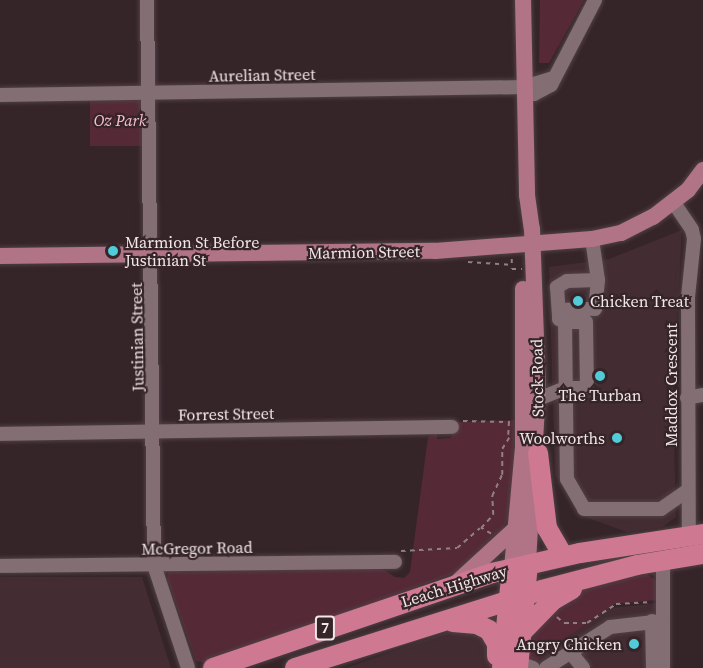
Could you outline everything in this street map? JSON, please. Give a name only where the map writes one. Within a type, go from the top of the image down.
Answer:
[{"type":"highway","points":[[538,453],[547,528],[563,556]]},
{"type":"highway","name":"Leach Highway","points":[[213,668],[454,585],[520,566],[563,556],[696,535]]},
{"type":"highway","name":"Leach Highway","points":[[295,668],[516,598],[610,572],[703,554]]},
{"type":"highway","name":"Stock Road","points":[[518,667],[516,598],[520,566]]},
{"type":"highway","points":[[522,632],[561,593],[610,572]]},
{"type":"highway","name":"Stock Road","points":[[516,598],[522,632],[518,667]]},
{"type":"highway","points":[[444,621],[477,624],[489,630],[497,644],[497,668]]},
{"type":"main road","name":"Stock Road","points":[[520,566],[538,453],[527,251],[523,0]]},
{"type":"main road","name":"Marmion Street","points":[[676,206],[703,170]]},
{"type":"main road","name":"Marmion Street","points":[[0,263],[435,251],[527,251],[592,244],[635,236],[703,183]]},
{"type":"main road","name":"Marmion Street","points":[[0,256],[152,258]]},
{"type":"main road","name":"Stock Road","points":[[520,566],[515,529],[534,395]]},
{"type":"main road","points":[[454,585],[515,529]]},
{"type":"street","name":"Justinian Street","points":[[147,0],[147,94],[152,258],[154,566],[188,668]]},
{"type":"street","name":"Aurelian Street","points":[[0,95],[525,87],[553,78],[595,0]]},
{"type":"street","name":"Maddox Crescent","points":[[676,206],[694,239],[688,297],[687,491],[696,535]]},
{"type":"street","points":[[562,316],[586,322],[602,314],[592,244]]},
{"type":"street","points":[[598,280],[567,281],[558,287],[562,316],[562,389],[567,479],[584,509],[661,508],[687,491]]},
{"type":"street","points":[[562,316],[595,309],[598,280]]},
{"type":"street","points":[[534,395],[562,389],[587,388],[586,322]]},
{"type":"street","points":[[687,398],[703,396]]},
{"type":"street","name":"Forrest Street","points":[[0,434],[452,428]]},
{"type":"street","points":[[653,668],[658,621],[664,602],[663,560]]},
{"type":"street","name":"McGregor Road","points":[[0,566],[395,562]]},
{"type":"street","points":[[546,668],[610,627],[658,621]]},
{"type":"street","points":[[658,621],[663,668]]},
{"type":"street","points":[[571,653],[583,668]]},
{"type":"path","points":[[452,428],[454,421],[506,422]]},
{"type":"path","points":[[395,562],[401,550],[457,548],[493,515],[492,496],[502,475],[503,444],[508,436],[514,436],[514,430]]},
{"type":"path","points":[[481,528],[494,537]]},
{"type":"path","points":[[554,615],[564,623],[587,623],[616,604],[664,602]]},
{"type":"shaded area","points":[[682,230],[673,396],[676,517],[662,527],[627,532],[580,515],[555,475],[549,267],[609,259]]},
{"type":"shaded area","points":[[0,577],[142,577],[171,668],[0,668]]},
{"type":"shaded area","points":[[657,603],[658,668],[525,668],[526,654],[602,609]]},
{"type":"shaded area","points":[[456,629],[475,629],[493,650],[492,668],[346,668]]},
{"type":"green space","points":[[540,0],[584,0],[549,63],[539,63]]},
{"type":"green space","name":"Oz Park","points":[[90,94],[147,94],[147,146],[90,146]]},
{"type":"green space","points":[[516,420],[511,511],[502,532],[479,559],[450,575],[207,663],[196,661],[167,579],[169,570],[383,569],[395,577],[404,578],[410,572],[428,437],[437,433],[437,439],[451,438],[456,422]]},
{"type":"green space","points":[[645,573],[657,581],[657,600],[615,604],[538,657],[539,664],[526,659],[540,619],[579,590]]},
{"type":"place","name":"Marmion St Before Justinian St","points":[[113,251]]},
{"type":"place","name":"Chicken Treat","points":[[578,301]]},
{"type":"place","name":"The Turban","points":[[600,376]]},
{"type":"place","name":"Woolworths","points":[[617,438]]},
{"type":"place","name":"Angry Chicken","points":[[634,644]]}]
